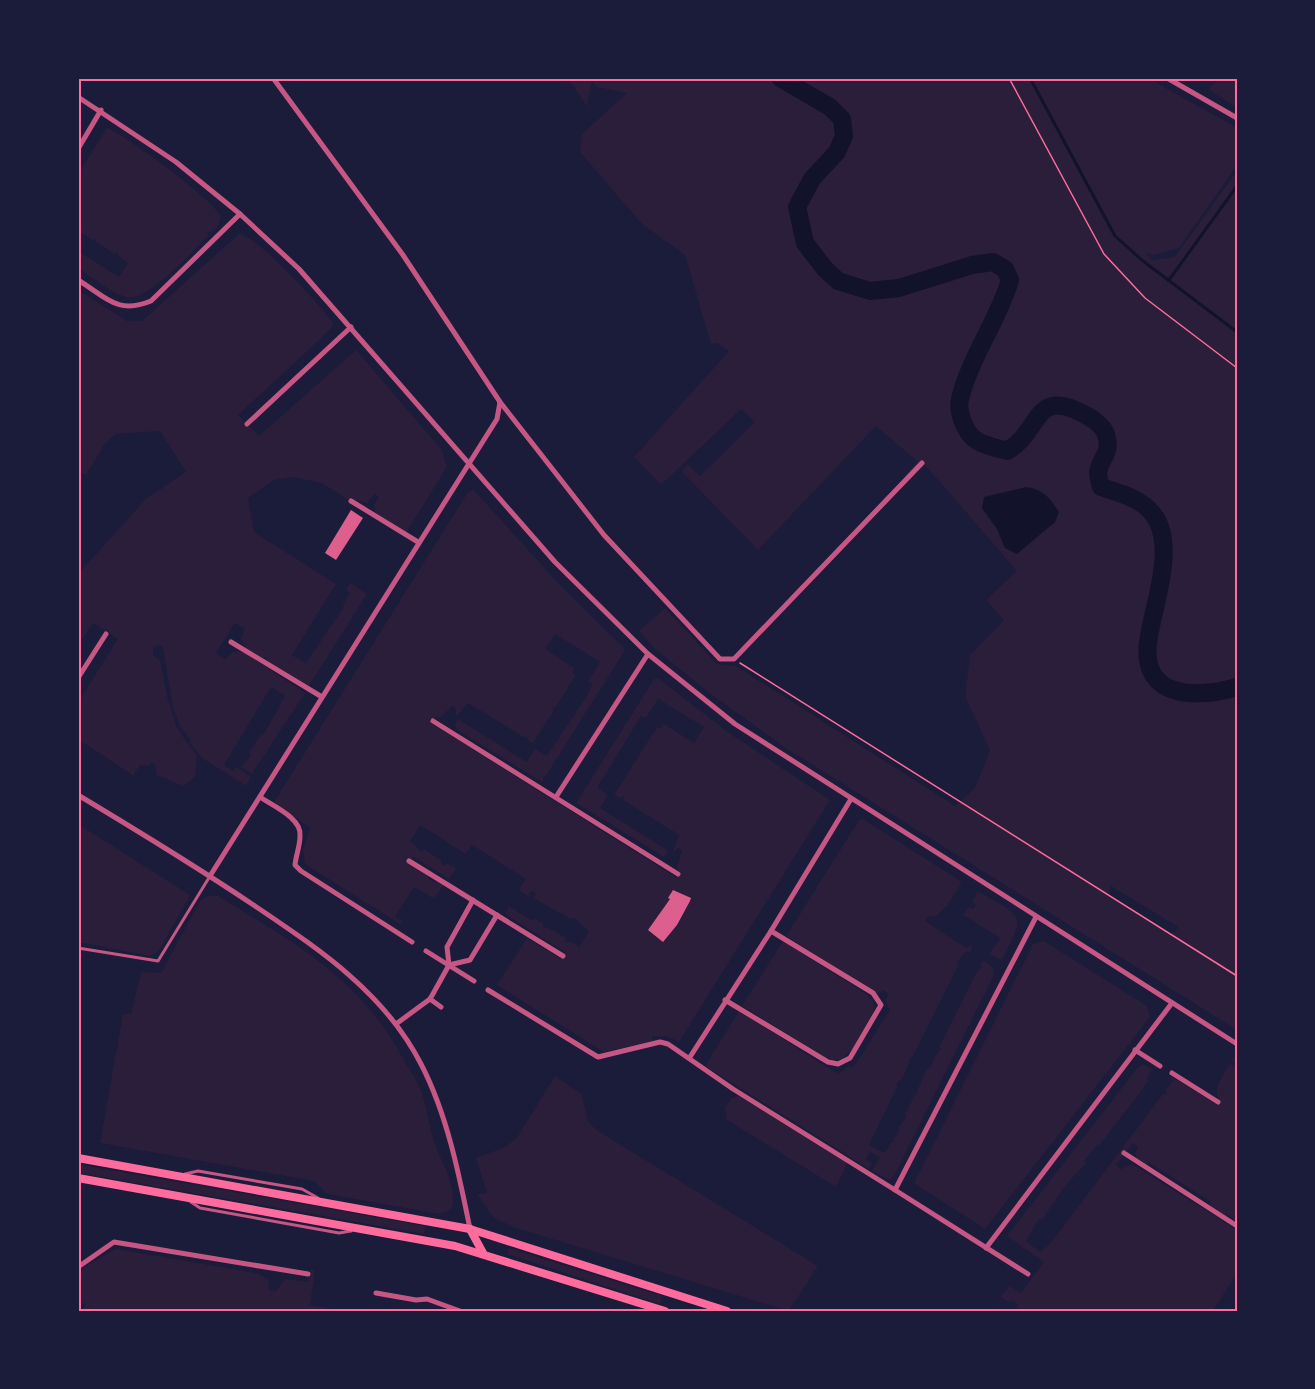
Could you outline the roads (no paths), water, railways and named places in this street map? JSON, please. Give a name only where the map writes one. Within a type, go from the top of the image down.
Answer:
[{"type":"main road","points":[[78,1158],[470,1229],[728,1311]]},
{"type":"main road","points":[[78,1178],[361,1228],[483,1253],[665,1311]]},
{"type":"main road","points":[[470,1229],[483,1253]]},
{"type":"street","points":[[273,78],[402,255],[500,402],[603,535],[720,659],[734,659],[922,463]]},
{"type":"street","points":[[1167,78],[1237,118]]},
{"type":"street","points":[[78,97],[101,110],[176,162],[240,214],[299,269],[555,562],[648,654],[735,724],[1237,1044]]},
{"type":"street","points":[[78,149],[101,110]]},
{"type":"street","points":[[78,280],[121,307],[134,308],[151,301],[240,214]]},
{"type":"street","points":[[247,424],[351,327]]},
{"type":"street","points":[[210,876],[497,419],[500,402]]},
{"type":"street","points":[[351,501],[418,542]]},
{"type":"street","points":[[78,678],[106,634]]},
{"type":"street","points":[[231,642],[322,697]]},
{"type":"street","points":[[556,797],[648,654]]},
{"type":"street","points":[[433,721],[678,874]]},
{"type":"street","points":[[78,795],[210,876],[347,972],[369,992],[396,1024],[422,1066],[441,1115],[456,1165],[470,1229]]},
{"type":"street","points":[[260,797],[294,820],[299,828],[295,865],[301,871],[412,942]]},
{"type":"street","points":[[690,1057],[771,932],[851,799]]},
{"type":"street","points":[[409,861],[563,956]]},
{"type":"street","points":[[396,1024],[430,999],[448,965],[447,947],[473,900]]},
{"type":"street","points":[[448,965],[470,960],[497,915]]},
{"type":"street","points":[[895,1190],[1036,917]]},
{"type":"street","points":[[725,1000],[828,1062],[838,1064],[850,1058],[881,1005],[873,993],[771,932]]},
{"type":"street","points":[[426,951],[474,981]]},
{"type":"street","points":[[488,990],[598,1057],[660,1041],[690,1057],[732,1089],[1028,1274]]},
{"type":"street","points":[[430,999],[441,1007]]},
{"type":"street","points":[[986,1248],[1172,1003]]},
{"type":"street","points":[[1135,1050],[1160,1066]]},
{"type":"street","points":[[1172,1073],[1218,1102]]},
{"type":"street","points":[[1124,1154],[1237,1227]]},
{"type":"street","points":[[78,1267],[114,1242],[308,1274]]},
{"type":"street","points":[[376,1293],[416,1300],[427,1299],[447,1309],[460,1311]]},
{"type":"lane","points":[[78,948],[158,961],[210,876]]},
{"type":"waterway","points":[[780,78],[830,107],[842,119],[844,136],[837,152],[812,179],[797,207],[805,243],[825,269],[838,281],[870,291],[899,288],[972,265],[993,262],[1005,269],[1010,280],[1005,295],[970,368],[960,399],[959,404],[965,427],[979,442],[1007,451],[1027,433],[1039,415],[1055,406],[1082,413],[1099,424],[1106,434],[1108,447],[1098,473],[1101,487],[1129,497],[1148,508],[1160,527],[1163,560],[1148,643],[1148,662],[1154,675],[1163,685],[1190,693],[1222,691],[1237,687]]},
{"type":"waterway","points":[[1030,78],[1115,236],[1143,261],[1237,332]]},
{"type":"waterway","points":[[1169,280],[1237,186]]}]
